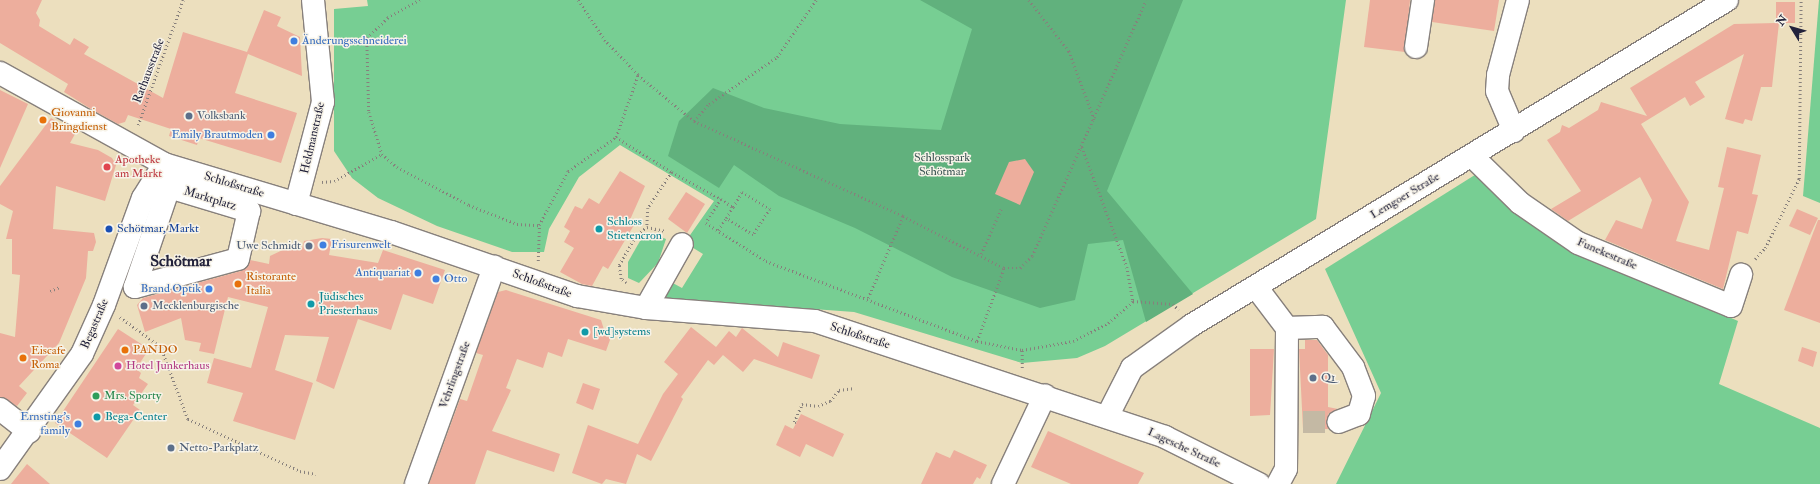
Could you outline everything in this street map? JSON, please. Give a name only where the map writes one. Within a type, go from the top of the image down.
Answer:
[{"type":"street","name":"Heldmanstraße","points":[[296,204],[323,102],[313,0]]},
{"type":"street","points":[[1416,47],[1423,0]]},
{"type":"street","points":[[1514,131],[1497,91],[1498,75],[1518,0]]},
{"type":"street","name":"Lemgoer Straße","points":[[1108,417],[1132,368],[1192,325],[1514,131],[1727,0]]},
{"type":"street","name":"Schloßstraße","points":[[0,73],[130,147],[164,164],[296,204],[596,301],[649,302],[815,321],[1046,395],[1108,417]]},
{"type":"street","name":"Funekestraße","points":[[1472,156],[1520,203],[1578,243],[1731,306],[1741,275]]},
{"type":"street","name":"Begastraße","points":[[0,469],[28,432],[82,354],[104,305],[143,198],[164,164]]},
{"type":"street","name":"Marktplatz","points":[[169,187],[249,211],[238,259],[135,287],[169,187]]},
{"type":"street","points":[[649,302],[682,244]]},
{"type":"street","name":"Vehrlingstraße","points":[[416,484],[494,267]]},
{"type":"street","points":[[1256,287],[1287,328],[1295,422],[1286,469],[1278,484]]},
{"type":"street","points":[[1287,328],[1323,327],[1353,367],[1364,396],[1359,414],[1338,422]]},
{"type":"street","points":[[1002,484],[1046,395]]},
{"type":"street","points":[[0,409],[28,432]]},
{"type":"street","name":"Lagesche Straße","points":[[1108,417],[1165,437],[1259,484]]},
{"type":"path","name":"Rathausstraße","points":[[130,147],[184,0]]},
{"type":"path","points":[[420,0],[388,18],[367,38],[369,112],[382,154],[404,171],[469,204],[517,224],[539,225]]},
{"type":"path","points":[[578,0],[605,41],[638,75],[694,121],[902,216],[981,254],[1004,268],[1020,268],[1032,256],[1095,121],[1146,0]]},
{"type":"path","points":[[694,121],[709,104],[777,57],[816,0]]},
{"type":"path","points":[[1029,0],[1069,51],[1095,121]]},
{"type":"path","points":[[1741,275],[1765,248],[1799,179],[1801,0]]},
{"type":"path","points":[[537,282],[539,225],[568,171],[616,137],[638,75]]},
{"type":"path","points":[[616,137],[672,172],[733,206]]},
{"type":"path","points":[[1082,147],[1127,267],[1133,301]]},
{"type":"path","points":[[334,181],[382,154]]},
{"type":"path","points":[[647,227],[648,208],[672,172]]},
{"type":"path","points":[[718,230],[742,192],[770,209],[754,235],[726,218]]},
{"type":"path","points":[[721,199],[706,223],[766,261],[868,298],[978,341],[1022,350],[1073,341],[1108,323],[1133,301],[1173,304],[1192,325]]},
{"type":"path","points":[[981,254],[1001,209]]},
{"type":"path","points":[[868,298],[902,216]]},
{"type":"path","points":[[649,302],[621,279],[618,265],[637,234],[647,227],[664,230],[682,244]]},
{"type":"path","points":[[978,341],[1004,268]]},
{"type":"path","points":[[50,291],[60,287]]},
{"type":"path","points":[[104,305],[161,346],[188,418],[300,471],[316,474]]},
{"type":"path","points":[[796,423],[794,422],[802,404],[818,406],[830,401],[838,390],[855,388]]},
{"type":"green space","name":"Schlosspark Schötmar","points":[[367,0],[1346,0],[1316,219],[1105,346],[1077,358],[1022,363],[854,312],[666,298],[669,281],[682,288],[703,254],[690,246],[688,238],[714,201],[620,145],[579,177],[549,229],[544,252],[512,252],[437,226],[378,198],[352,178],[334,151],[334,9],[368,6]]},
{"type":"green space","points":[[920,0],[1183,0],[1107,191],[1193,294],[1146,322],[1123,240],[1088,244],[1075,300],[1040,308],[952,277],[855,228],[779,196],[734,165],[719,188],[668,156],[679,121],[713,88],[764,108],[840,124],[941,130],[972,29]]},
{"type":"green space","points":[[1820,0],[1820,203],[1803,196]]},
{"type":"green space","points":[[1478,173],[1574,249],[1738,321],[1719,384],[1820,428],[1820,484],[1336,484],[1381,393],[1325,269]]},
{"type":"green space","points":[[653,234],[666,239],[658,263],[639,283],[628,278],[628,262],[640,241]]},
{"type":"building","points":[[0,0],[42,0],[36,13],[40,20],[39,26],[70,45],[74,38],[89,47],[84,54],[163,98],[183,32],[247,52],[264,10],[281,17],[277,26],[300,37],[302,76],[248,54],[235,93],[297,113],[281,163],[199,138],[197,145],[169,136],[171,129],[128,115],[125,122],[118,124],[91,109],[64,92],[68,84],[0,43]]},
{"type":"building","points":[[1370,0],[1410,0],[1405,52],[1364,47]]},
{"type":"building","points":[[1435,0],[1499,0],[1494,31],[1432,22]]},
{"type":"building","points":[[1776,2],[1795,2],[1795,23],[1779,23],[1772,87],[1761,87],[1752,121],[1745,119],[1743,124],[1725,119],[1744,54],[1695,82],[1705,97],[1690,106],[1685,97],[1641,124],[1689,202],[1676,241],[1709,250],[1724,188],[1718,187],[1727,147],[1761,155],[1752,194],[1758,195],[1748,234],[1737,231],[1723,289],[1605,240],[1616,220],[1642,229],[1652,200],[1640,177],[1568,221],[1551,209],[1581,191],[1547,140],[1560,132],[1562,125],[1569,128],[1598,110],[1601,102],[1647,116],[1630,88],[1734,24],[1776,23]]},
{"type":"building","points":[[0,90],[28,104],[0,168]]},
{"type":"building","points":[[51,118],[75,134],[70,143],[98,150],[112,158],[116,165],[105,201],[56,186],[53,229],[94,233],[96,242],[93,251],[88,251],[86,278],[59,343],[19,386],[27,393],[17,406],[0,397],[0,333],[15,337],[20,275],[12,274],[12,239],[6,239],[13,211],[0,204],[0,186]]},
{"type":"building","points":[[1025,159],[1034,172],[1020,205],[995,194],[1009,162]]},
{"type":"building","name":"Schloss Stietencron","points":[[620,171],[645,186],[629,222],[634,225],[608,269],[603,266],[592,286],[582,284],[560,272],[574,248],[564,242],[570,231],[564,227],[575,206],[582,209],[589,198],[599,204]]},
{"type":"building","points":[[686,192],[705,204],[687,233],[668,219]]},
{"type":"building","points":[[1797,209],[1818,218],[1810,235],[1789,226]]},
{"type":"building","points":[[1818,220],[1820,220],[1820,323],[1784,310]]},
{"type":"building","points":[[322,238],[332,239],[329,255],[378,263],[383,250],[445,270],[433,304],[403,294],[391,330],[358,319],[334,389],[316,381],[329,337],[285,335],[275,370],[313,383],[295,440],[233,421],[243,393],[207,383],[214,358],[251,368],[268,307],[228,297],[214,354],[199,351],[201,343],[185,340],[181,318],[145,332],[137,305],[143,298],[241,271],[250,260],[269,264],[270,256],[289,247],[302,249],[304,241]]},
{"type":"building","points":[[506,290],[601,320],[606,336],[611,337],[606,351],[568,339],[562,357],[548,352],[543,368],[517,359],[506,388],[511,390],[492,431],[560,454],[554,472],[487,450],[475,484],[429,484],[460,399],[467,401],[483,355],[476,353],[498,292]]},
{"type":"building","points":[[691,327],[716,347],[729,331],[736,337],[742,328],[778,357],[783,342],[820,355],[812,379],[754,359],[743,372],[723,355],[714,365],[708,360],[681,397],[683,399],[651,461],[637,454],[626,484],[606,479],[602,484],[572,473],[588,425],[638,444],[663,394],[678,374],[664,362]]},
{"type":"building","points":[[118,329],[149,349],[136,369],[141,373],[139,378],[148,384],[133,405],[140,410],[107,458],[55,423]]},
{"type":"building","points":[[1305,340],[1317,340],[1328,355],[1328,407],[1338,409],[1328,414],[1328,429],[1303,429],[1299,349],[1305,349]]},
{"type":"building","points":[[1802,347],[1817,352],[1813,367],[1798,361]]},
{"type":"building","points":[[1250,349],[1274,349],[1270,415],[1250,416]]},
{"type":"building","points":[[583,383],[600,389],[593,410],[576,403]]},
{"type":"building","points":[[801,414],[844,434],[833,457],[806,444],[800,457],[776,445],[785,425],[793,429]]},
{"type":"building","points":[[1048,431],[1144,473],[1138,484],[1071,484],[1031,467]]},
{"type":"building","points":[[954,450],[987,465],[980,479],[977,477],[973,484],[921,484],[936,452],[950,458]]},
{"type":"building","points":[[27,464],[50,484],[11,484]]},
{"type":"tunnel","points":[[1303,422],[1338,422]]},
{"type":"place","name":"Änderungsschneiderei","points":[[294,41]]},
{"type":"place","name":"Volksbank","points":[[189,116]]},
{"type":"place","name":"Giovanni Bringdienst","points":[[43,120]]},
{"type":"place","name":"Emily Brautmoden","points":[[271,135]]},
{"type":"place","name":"Apotheke am Markt","points":[[107,167]]},
{"type":"place","name":"Schötmar, Markt","points":[[109,229]]},
{"type":"place","name":"Schloss Stietencron","points":[[599,229]]},
{"type":"place","name":"Frisurenwelt","points":[[323,245]]},
{"type":"place","name":"Uwe Schmidt","points":[[309,246]]},
{"type":"place","name":"Antiquariat","points":[[418,273]]},
{"type":"place","name":"Otto","points":[[436,279]]},
{"type":"place","name":"Ristorante Italia","points":[[238,284]]},
{"type":"place","name":"Brand Optik","points":[[209,289]]},
{"type":"place","name":"Jüdisches Priesterhaus","points":[[311,304]]},
{"type":"place","name":"Mecklenburgische","points":[[144,306]]},
{"type":"place","name":"[wd]systems","points":[[585,332]]},
{"type":"place","name":"PANDO","points":[[125,350]]},
{"type":"place","name":"Eiscafe Roma","points":[[23,358]]},
{"type":"place","name":"Hotel Junkerhaus","points":[[118,366]]},
{"type":"place","name":"Q1","points":[[1313,378]]},
{"type":"place","name":"Mrs. Sporty","points":[[96,396]]},
{"type":"place","name":"Bega-Center","points":[[97,417]]},
{"type":"place","name":"Ernsting's family","points":[[78,424]]},
{"type":"place","name":"Netto-Parkplatz","points":[[171,448]]},
{"type":"district","name":"Schötmar","points":[[181,261]]}]
